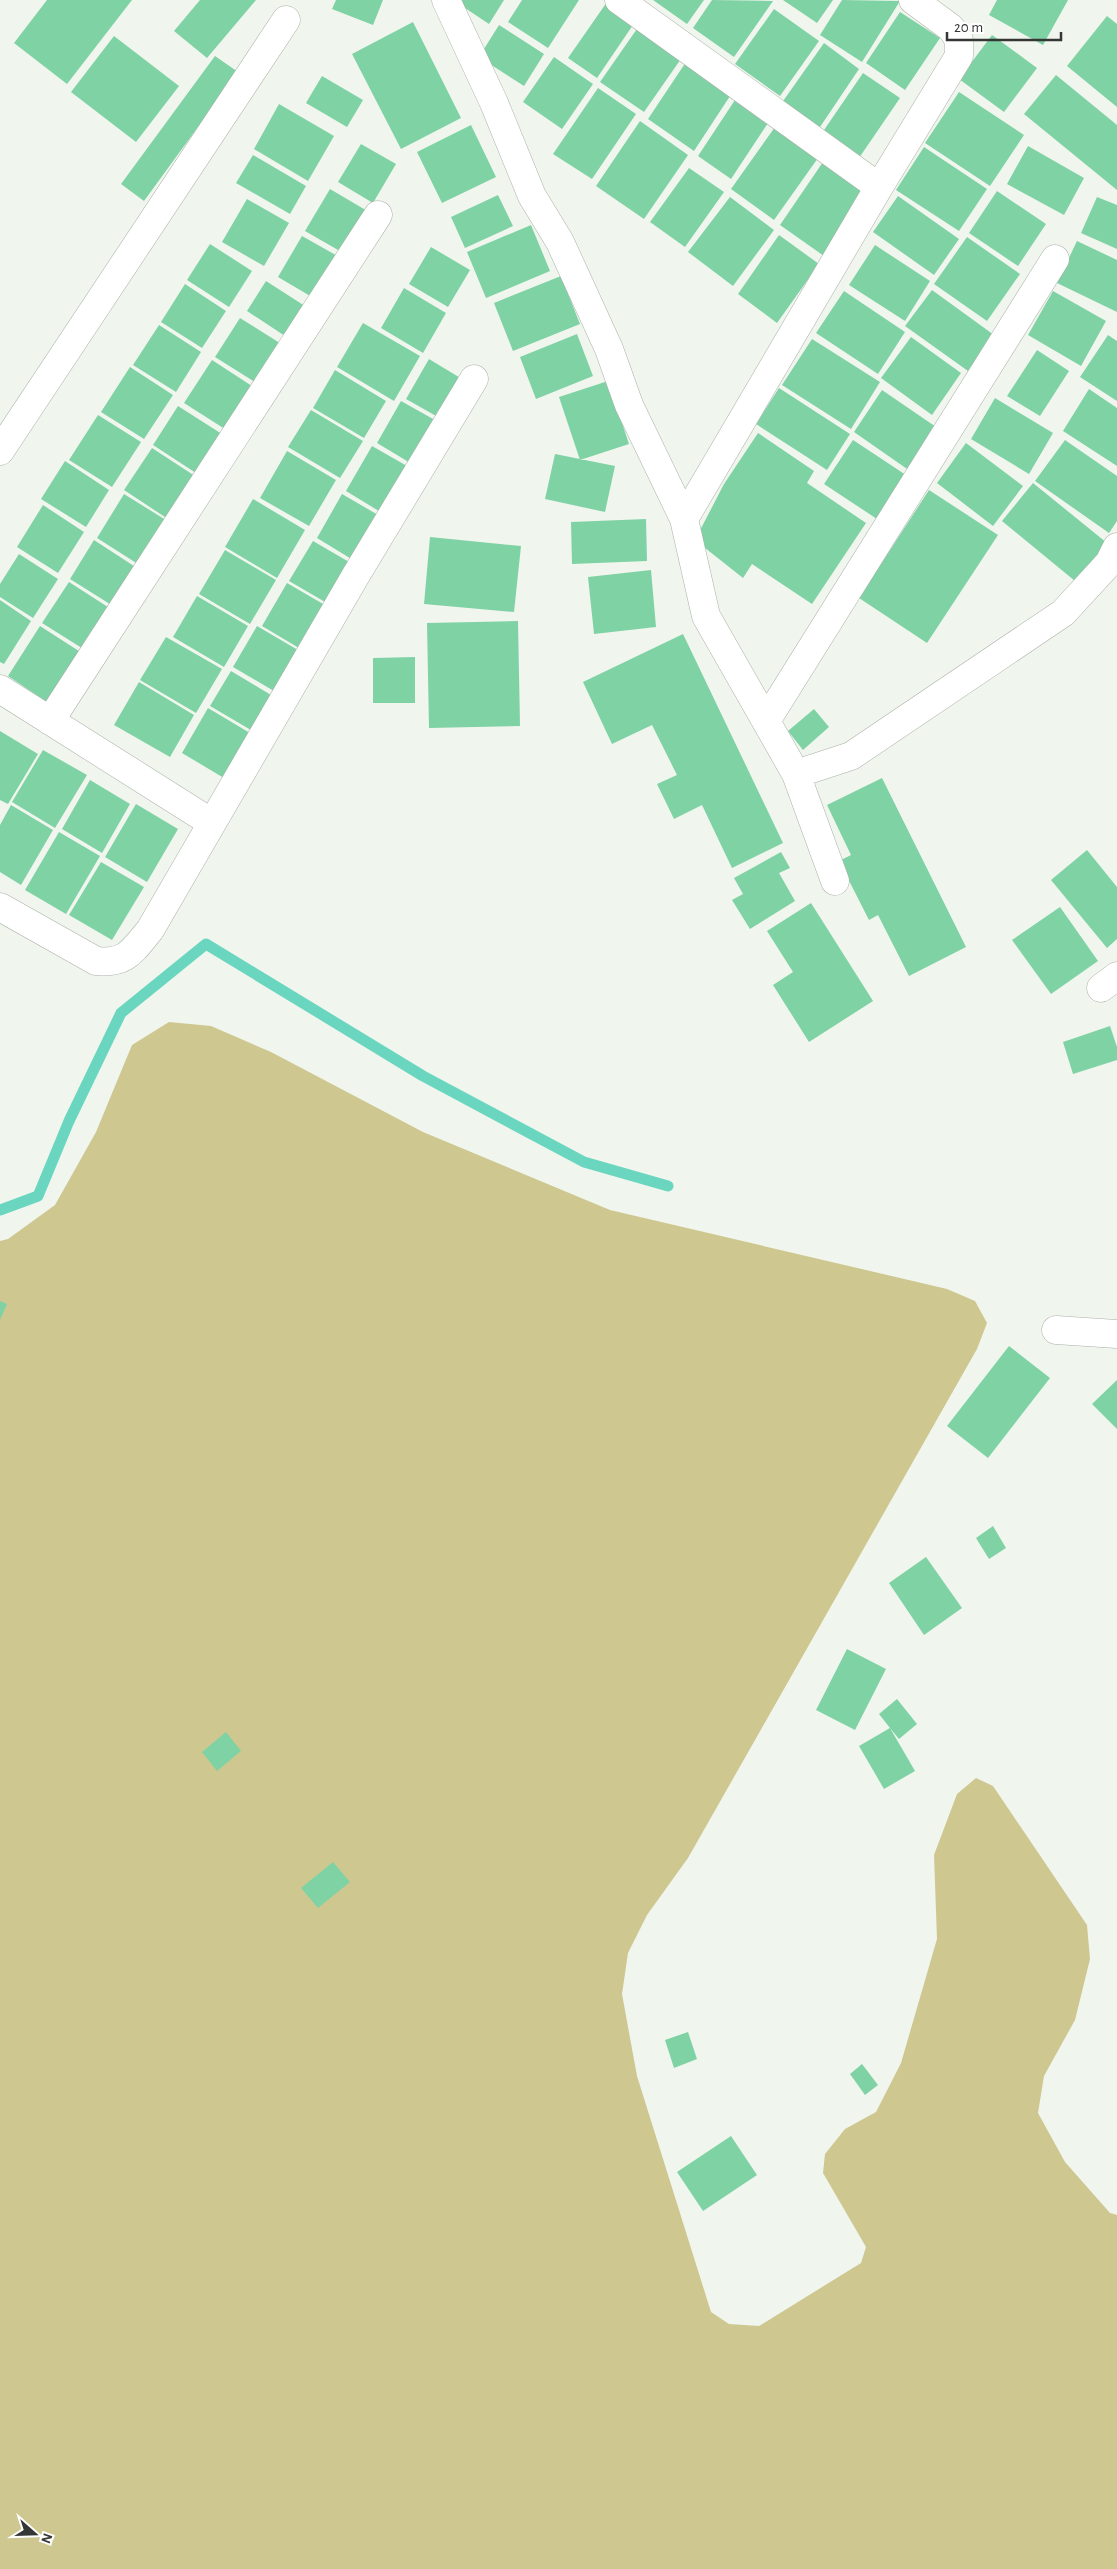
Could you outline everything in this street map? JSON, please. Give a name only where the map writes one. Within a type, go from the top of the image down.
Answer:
[{"type":"street","points":[[446,0],[494,102],[532,196],[560,242],[609,349],[629,405],[684,518],[706,616],[796,774],[835,881]]},
{"type":"street","points":[[619,0],[879,187]]},
{"type":"street","points":[[684,518],[879,187],[959,56],[959,40],[951,28],[914,0]]},
{"type":"street","points":[[0,451],[286,20]]},
{"type":"street","points":[[50,721],[378,215]]},
{"type":"street","points":[[766,722],[1055,259]]},
{"type":"street","points":[[0,907],[96,961],[112,962],[126,958],[150,930],[356,575],[474,378]]},
{"type":"street","points":[[796,774],[851,756],[1064,613],[1109,563],[1117,547]]},
{"type":"street","points":[[0,689],[212,823]]},
{"type":"street","points":[[1056,1330],[1117,1334]]},
{"type":"shaded area","points":[[169,1022],[211,1026],[271,1052],[423,1132],[610,1210],[947,1289],[975,1301],[987,1323],[977,1349],[688,1858],[647,1915],[628,1953],[622,1994],[637,2076],[711,2312],[729,2324],[759,2326],[861,2263],[866,2247],[823,2173],[825,2154],[845,2129],[876,2112],[901,2063],[937,1939],[934,1855],[957,1794],[976,1778],[993,1786],[1087,1925],[1090,1959],[1075,2020],[1044,2076],[1038,2113],[1065,2162],[1110,2213],[1117,2215],[1117,2569],[0,2569],[0,1241],[8,1239],[55,1205],[96,1132],[132,1045]]},
{"type":"building","points":[[47,0],[132,0],[67,84],[14,43]]},
{"type":"building","points":[[200,0],[256,0],[207,58],[174,31]]},
{"type":"building","points":[[336,0],[383,0],[373,25],[332,9]]},
{"type":"building","points":[[453,0],[504,0],[489,24]]},
{"type":"building","points":[[522,0],[579,0],[548,48],[508,22]]},
{"type":"building","points":[[653,0],[704,0],[687,24]]},
{"type":"building","points":[[712,0],[773,1],[734,57],[693,28]]},
{"type":"building","points":[[783,0],[833,0],[817,23]]},
{"type":"building","points":[[842,0],[900,1],[862,62],[820,35]]},
{"type":"building","points":[[997,0],[1068,0],[1043,45],[989,15]]},
{"type":"building","points":[[607,2],[635,22],[597,78],[568,58]]},
{"type":"building","points":[[774,9],[819,41],[780,96],[735,64]]},
{"type":"building","points":[[900,12],[940,38],[905,90],[866,63]]},
{"type":"building","points":[[1107,16],[1117,24],[1117,107],[1067,66]]},
{"type":"building","points":[[413,22],[461,118],[401,149],[352,54]]},
{"type":"building","points":[[499,25],[544,54],[524,86],[479,57]]},
{"type":"building","points":[[639,26],[683,56],[644,112],[600,82]]},
{"type":"building","points":[[992,35],[1037,68],[1004,112],[959,79]]},
{"type":"building","points":[[114,36],[179,86],[136,142],[71,92]]},
{"type":"building","points":[[824,43],[859,69],[818,130],[781,104]]},
{"type":"building","points":[[215,56],[238,72],[144,201],[121,184]]},
{"type":"building","points":[[554,57],[593,84],[562,129],[523,102]]},
{"type":"building","points":[[686,62],[732,93],[694,151],[648,119]]},
{"type":"building","points":[[863,73],[900,98],[859,158],[822,133]]},
{"type":"building","points":[[1056,75],[1117,125],[1117,190],[1024,114]]},
{"type":"building","points":[[322,76],[363,100],[347,127],[306,103]]},
{"type":"building","points":[[598,88],[636,114],[592,179],[553,154]]},
{"type":"building","points":[[959,92],[1024,135],[990,186],[925,143]]},
{"type":"building","points":[[735,100],[768,123],[731,179],[698,156]]},
{"type":"building","points":[[279,104],[334,136],[308,181],[254,149]]},
{"type":"building","points":[[640,121],[688,155],[644,219],[596,186]]},
{"type":"building","points":[[471,125],[496,177],[442,203],[417,152]]},
{"type":"building","points":[[775,127],[818,158],[774,220],[731,189]]},
{"type":"building","points":[[361,144],[396,164],[373,203],[338,182]]},
{"type":"building","points":[[1028,146],[1084,178],[1064,215],[1007,184]]},
{"type":"building","points":[[924,147],[987,189],[959,231],[896,190]]},
{"type":"building","points":[[253,155],[306,186],[290,214],[236,183]]},
{"type":"building","points":[[823,162],[867,193],[824,256],[780,225]]},
{"type":"building","points":[[689,168],[724,192],[685,247],[650,222]]},
{"type":"building","points":[[330,189],[369,212],[345,254],[305,231]]},
{"type":"building","points":[[997,191],[1046,224],[1018,266],[969,233]]},
{"type":"building","points":[[498,195],[513,226],[465,248],[451,217]]},
{"type":"building","points":[[898,196],[959,239],[934,275],[873,232]]},
{"type":"building","points":[[730,197],[774,230],[733,286],[688,252]]},
{"type":"building","points":[[1097,197],[1117,205],[1117,249],[1081,233]]},
{"type":"building","points":[[247,199],[289,223],[264,266],[222,242]]},
{"type":"building","points":[[531,225],[550,271],[486,298],[467,252]]},
{"type":"building","points":[[779,235],[819,264],[777,323],[738,294]]},
{"type":"building","points":[[302,236],[341,258],[317,300],[278,277]]},
{"type":"building","points":[[967,237],[1020,274],[987,321],[934,284]]},
{"type":"building","points":[[1077,241],[1117,260],[1117,312],[1057,283]]},
{"type":"building","points":[[210,244],[252,271],[229,307],[187,280]]},
{"type":"building","points":[[875,245],[930,281],[905,321],[849,285]]},
{"type":"building","points":[[431,247],[470,270],[448,307],[409,284]]},
{"type":"building","points":[[561,276],[580,324],[513,351],[494,303]]},
{"type":"building","points":[[266,281],[308,308],[288,338],[247,311]]},
{"type":"building","points":[[185,284],[226,311],[202,348],[161,322]]},
{"type":"building","points":[[404,288],[446,313],[423,353],[381,328]]},
{"type":"building","points":[[932,290],[994,335],[968,371],[905,326]]},
{"type":"building","points":[[844,291],[905,332],[878,374],[816,333]]},
{"type":"building","points":[[1053,291],[1106,321],[1081,366],[1028,335]]},
{"type":"building","points":[[240,318],[283,345],[258,384],[215,357]]},
{"type":"building","points":[[363,323],[420,356],[394,401],[337,367]]},
{"type":"building","points":[[159,325],[201,352],[176,392],[133,365]]},
{"type":"building","points":[[577,334],[593,376],[536,399],[520,357]]},
{"type":"building","points":[[1108,335],[1117,341],[1117,401],[1080,377]]},
{"type":"building","points":[[911,337],[961,373],[932,415],[881,378]]},
{"type":"building","points":[[812,339],[880,382],[851,429],[782,385]]},
{"type":"building","points":[[1037,350],[1069,371],[1040,416],[1007,396]]},
{"type":"building","points":[[429,359],[467,382],[445,421],[406,399]]},
{"type":"building","points":[[212,360],[255,388],[228,431],[184,403]]},
{"type":"building","points":[[130,367],[173,395],[144,439],[101,412]]},
{"type":"building","points":[[335,370],[386,401],[364,438],[313,408]]},
{"type":"building","points":[[608,381],[629,444],[580,460],[559,397]]},
{"type":"building","points":[[779,388],[850,434],[827,470],[756,424]]},
{"type":"building","points":[[1089,389],[1117,408],[1117,466],[1063,431]]},
{"type":"building","points":[[882,390],[939,429],[910,471],[854,432]]},
{"type":"building","points":[[995,398],[1053,433],[1029,474],[971,439]]},
{"type":"building","points":[[401,401],[442,424],[417,467],[377,443]]},
{"type":"building","points":[[178,406],[225,436],[199,475],[153,445]]},
{"type":"building","points":[[311,410],[363,441],[340,478],[288,447]]},
{"type":"building","points":[[98,415],[141,442],[112,487],[69,460]]},
{"type":"building","points":[[758,433],[814,471],[807,483],[866,523],[812,604],[752,564],[743,578],[695,540],[724,484]]},
{"type":"building","points":[[853,440],[909,477],[880,521],[824,484]]},
{"type":"building","points":[[1065,440],[1117,476],[1117,521],[1109,533],[1035,481]]},
{"type":"building","points":[[966,443],[1023,486],[993,526],[937,483]]},
{"type":"building","points":[[372,446],[414,470],[387,516],[346,491]]},
{"type":"building","points":[[152,448],[198,478],[171,521],[124,490]]},
{"type":"building","points":[[287,451],[336,480],[309,526],[260,498]]},
{"type":"building","points":[[555,454],[615,466],[605,512],[545,499]]},
{"type":"building","points":[[65,461],[109,490],[86,527],[41,499]]},
{"type":"building","points":[[1033,483],[1107,543],[1075,581],[1002,521]]},
{"type":"building","points":[[929,490],[998,535],[927,643],[859,598]]},
{"type":"building","points":[[124,494],[169,522],[141,566],[97,538]]},
{"type":"building","points":[[342,494],[385,519],[358,563],[317,538]]},
{"type":"building","points":[[253,499],[305,530],[277,578],[225,547]]},
{"type":"building","points":[[43,505],[84,532],[58,573],[17,547]]},
{"type":"building","points":[[646,519],[647,561],[572,564],[571,522]]},
{"type":"building","points":[[430,537],[521,546],[514,612],[424,604]]},
{"type":"building","points":[[94,540],[137,568],[113,606],[70,579]]},
{"type":"building","points":[[313,541],[356,566],[332,606],[289,581]]},
{"type":"building","points":[[225,550],[276,580],[250,624],[199,594]]},
{"type":"building","points":[[19,554],[58,579],[33,618],[0,597],[0,584]]},
{"type":"building","points":[[651,570],[656,627],[594,634],[588,577]]},
{"type":"building","points":[[69,582],[111,609],[85,650],[42,623]]},
{"type":"building","points":[[287,583],[330,608],[304,651],[262,626]]},
{"type":"building","points":[[197,596],[248,626],[224,667],[173,637]]},
{"type":"building","points":[[0,600],[31,621],[4,664],[0,662]]},
{"type":"building","points":[[518,621],[520,726],[429,728],[427,623]]},
{"type":"building","points":[[40,626],[82,653],[50,704],[8,676]]},
{"type":"building","points":[[257,626],[303,653],[279,694],[233,667]]},
{"type":"building","points":[[683,634],[783,843],[732,868],[702,805],[674,819],[657,784],[677,775],[652,725],[612,744],[583,682]]},
{"type":"building","points":[[166,637],[222,669],[196,713],[140,680]]},
{"type":"building","points":[[415,657],[415,703],[373,703],[373,658]]},
{"type":"building","points":[[231,671],[276,698],[256,733],[210,706]]},
{"type":"building","points":[[139,682],[194,715],[170,757],[114,725]]},
{"type":"building","points":[[208,708],[255,736],[229,781],[182,753]]},
{"type":"building","points":[[814,709],[829,727],[803,750],[788,731]]},
{"type":"building","points":[[0,731],[38,754],[8,804],[0,800]]},
{"type":"building","points":[[43,750],[87,775],[55,828],[12,802]]},
{"type":"building","points":[[882,778],[966,947],[909,976],[878,915],[869,920],[839,861],[851,855],[827,805]]},
{"type":"building","points":[[90,780],[130,804],[102,853],[62,829]]},
{"type":"building","points":[[136,804],[178,829],[147,882],[105,857]]},
{"type":"building","points":[[11,805],[53,830],[21,885],[0,872],[0,825]]},
{"type":"building","points":[[59,832],[100,856],[66,914],[25,890]]},
{"type":"building","points":[[1087,850],[1117,887],[1117,939],[1107,948],[1051,880]]},
{"type":"building","points":[[781,852],[790,868],[779,873],[795,901],[750,929],[732,900],[743,894],[734,878]]},
{"type":"building","points":[[101,862],[144,887],[112,940],[69,915]]},
{"type":"building","points":[[811,903],[873,1001],[809,1042],[773,985],[793,972],[767,931]]},
{"type":"building","points":[[1060,907],[1098,961],[1051,994],[1012,940]]},
{"type":"building","points":[[1110,1026],[1117,1047],[1117,1060],[1073,1074],[1063,1042]]},
{"type":"building","points":[[0,1301],[7,1304],[0,1320]]},
{"type":"building","points":[[1009,1346],[1050,1378],[988,1458],[947,1426]]},
{"type":"building","points":[[1117,1380],[1117,1429],[1092,1404]]},
{"type":"building","points":[[993,1526],[1006,1548],[989,1559],[976,1538]]},
{"type":"building","points":[[926,1557],[962,1608],[924,1635],[889,1583]]},
{"type":"building","points":[[847,1649],[886,1669],[855,1730],[816,1710]]},
{"type":"building","points":[[897,1699],[917,1724],[899,1739],[879,1714]]},
{"type":"building","points":[[890,1728],[915,1771],[884,1789],[859,1746]]},
{"type":"building","points":[[226,1732],[241,1751],[217,1771],[202,1752]]},
{"type":"building","points":[[333,1862],[350,1882],[318,1908],[301,1888]]},
{"type":"building","points":[[688,2032],[697,2059],[674,2068],[665,2040]]},
{"type":"building","points":[[862,2064],[878,2085],[865,2095],[850,2074]]},
{"type":"building","points":[[731,2136],[757,2175],[703,2211],[677,2172]]},
{"type":"waterway","points":[[0,1210],[38,1196],[69,1121],[121,1013],[206,944],[423,1076],[584,1162],[668,1186]]}]
